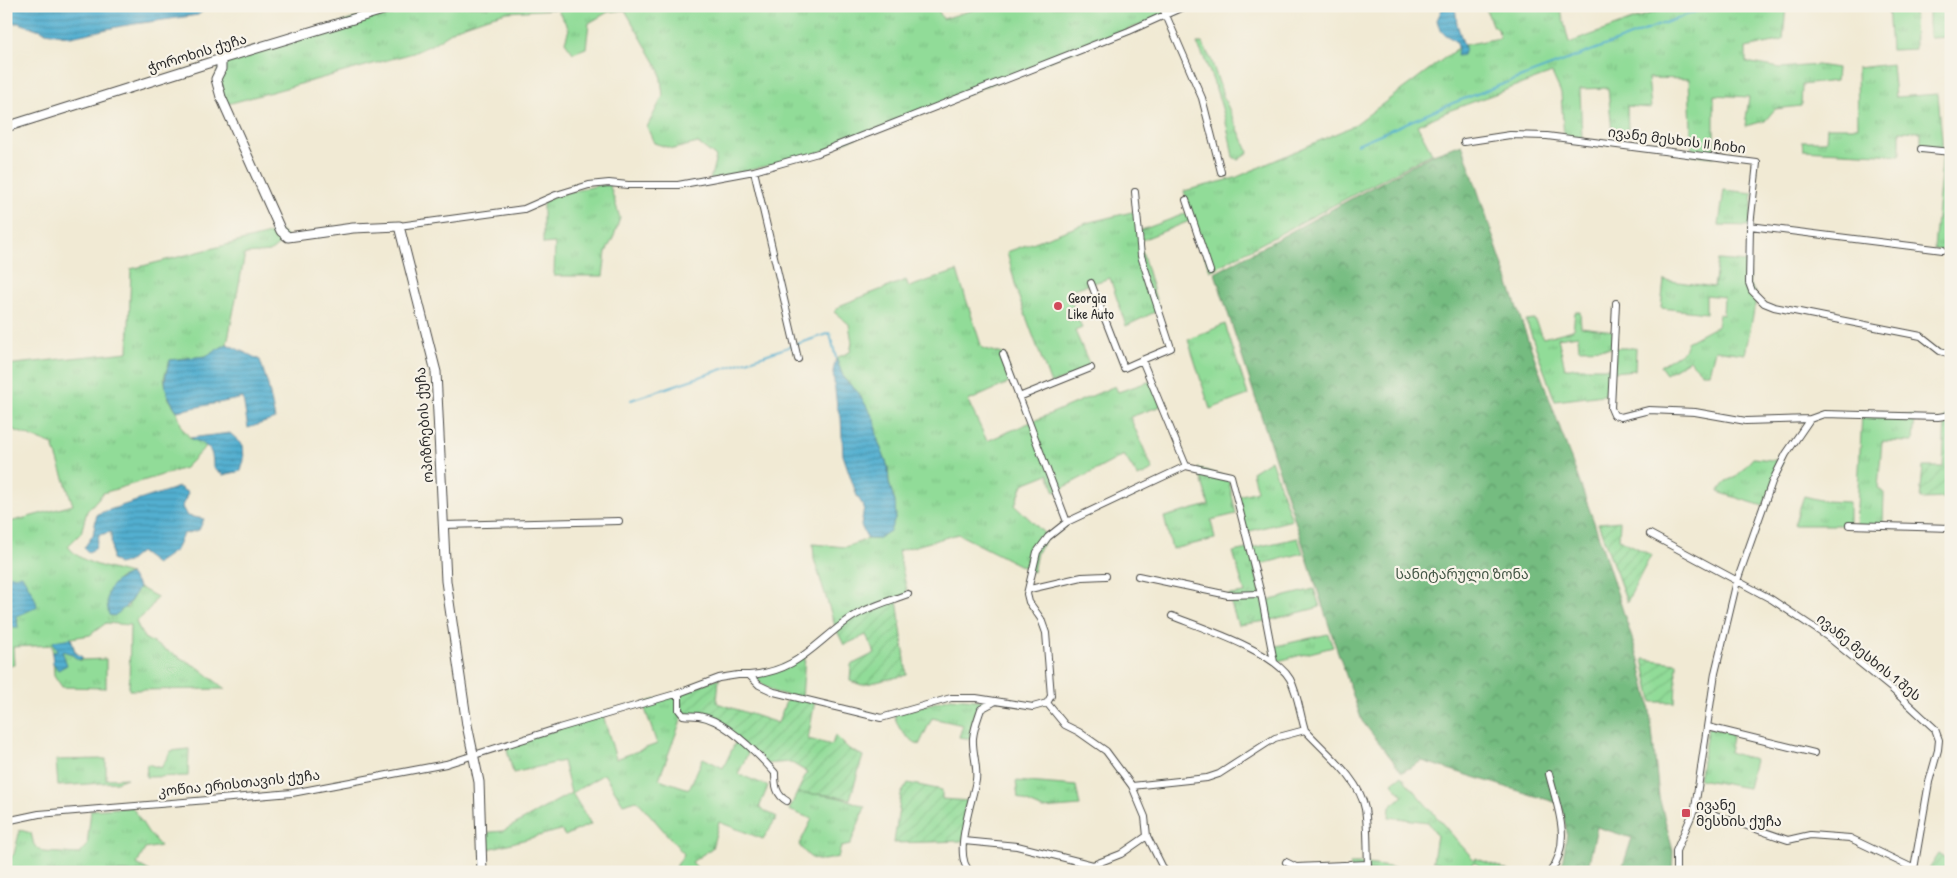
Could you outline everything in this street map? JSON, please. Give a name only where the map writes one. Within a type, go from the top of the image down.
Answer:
[{"type":"street","name":"ჭოროხის ქუჩა","points":[[6,127],[396,6]]},
{"type":"street","points":[[1162,6],[1202,98],[1221,172]]},
{"type":"street","points":[[221,59],[221,69],[216,79],[221,97],[281,231],[288,238],[353,228],[398,226],[524,209],[556,195],[589,185],[609,183],[678,185],[754,171],[818,153],[1129,31],[1185,6]]},
{"type":"street","name":"ივანე მესხის II ჩიხი","points":[[1464,142],[1510,136],[1547,136],[1757,163],[1750,226],[1749,283],[1752,291],[1764,303],[1774,307],[1921,336],[1940,352],[1951,354]]},
{"type":"street","points":[[1921,149],[1951,152]]},
{"type":"street","points":[[754,171],[798,359]]},
{"type":"street","points":[[1091,283],[1124,368],[1171,348],[1141,256],[1135,192]]},
{"type":"street","points":[[1186,200],[1210,271]]},
{"type":"street","name":"ოპიზრების ქუჩა","points":[[398,226],[436,372],[446,581],[473,756],[479,782],[482,872]]},
{"type":"street","points":[[1750,226],[1943,250]]},
{"type":"street","points":[[1616,303],[1611,408],[1617,417],[1649,410],[1695,412],[1746,421],[1810,419],[1824,414],[1938,417],[1951,415]]},
{"type":"street","points":[[1003,354],[1067,522]]},
{"type":"street","points":[[1142,360],[1186,466]]},
{"type":"street","points":[[1019,397],[1091,368]]},
{"type":"street","points":[[1676,872],[1676,850],[1695,808],[1715,673],[1737,582],[1772,482],[1797,436],[1810,419]]},
{"type":"street","points":[[749,675],[758,685],[774,692],[881,718],[951,698],[976,698],[1033,707],[1047,703],[1051,696],[1051,684],[1046,632],[1041,619],[1028,598],[1037,552],[1048,538],[1067,522],[1186,466],[1231,476],[1261,594],[1274,662]]},
{"type":"street","points":[[444,525],[619,521]]},
{"type":"street","points":[[1848,525],[1951,528]]},
{"type":"street","name":"ივანე მესხის 1 შეს","points":[[1650,534],[1771,599],[1836,643],[1892,689],[1935,730],[1939,740],[1938,750],[1929,782],[1918,870]]},
{"type":"street","points":[[1030,589],[1082,577],[1106,576]]},
{"type":"street","points":[[1138,576],[1228,595],[1261,594]]},
{"type":"street","name":"კოწია ერისთავის ქუჩა","points":[[6,821],[39,814],[292,793],[446,764],[558,728],[679,693],[719,678],[762,674],[784,668],[804,656],[853,617],[908,594]]},
{"type":"street","points":[[1172,616],[1237,642],[1274,662],[1289,677],[1305,730],[1354,782],[1365,809],[1368,864],[1296,867],[1286,862]]},
{"type":"street","points":[[679,693],[679,710],[683,716],[701,716],[718,723],[751,747],[775,773],[775,787],[782,798],[787,801]]},
{"type":"street","points":[[972,872],[968,869],[963,856],[965,826],[976,778],[973,739],[976,721],[981,709],[995,702]]},
{"type":"street","points":[[1047,703],[1065,725],[1079,732],[1106,751],[1132,786],[1144,816],[1148,836],[1165,872]]},
{"type":"street","points":[[1708,727],[1814,752]]},
{"type":"street","points":[[1132,786],[1207,778],[1219,774],[1275,738],[1305,730]]},
{"type":"street","points":[[1549,774],[1564,833],[1558,860],[1550,872]]},
{"type":"street","points":[[1695,808],[1788,840],[1810,835],[1850,838],[1918,870]]},
{"type":"street","points":[[964,841],[1017,846],[1093,865],[1121,854],[1148,836]]},
{"type":"street","points":[[1350,864],[1352,872]]},
{"type":"green space","points":[[396,6],[936,6],[943,19],[986,6],[1162,6],[1165,15],[818,153],[710,180],[716,157],[698,143],[673,149],[654,143],[647,127],[663,96],[660,71],[625,10],[608,12],[589,23],[586,48],[573,53],[565,42],[569,29],[557,9],[507,12],[459,27],[431,45],[413,53],[224,105],[216,79],[221,59]]},
{"type":"green space","points":[[1485,6],[1560,6],[1569,43],[1671,6],[1700,6],[1703,9],[1710,6],[1786,6],[1783,40],[1746,48],[1746,62],[1780,68],[1817,65],[1837,68],[1836,81],[1802,85],[1801,106],[1775,109],[1765,121],[1745,126],[1749,97],[1714,95],[1714,157],[1692,155],[1689,79],[1648,78],[1651,108],[1627,106],[1628,133],[1612,132],[1608,88],[1580,89],[1582,140],[1564,138],[1561,93],[1552,73],[1451,110],[1417,125],[1432,153],[1210,271],[1192,220],[1139,241],[1159,310],[1126,326],[1110,278],[1067,291],[1082,328],[1075,331],[1091,368],[1051,384],[1018,295],[1007,252],[1090,222],[1132,212],[1137,212],[1139,231],[1190,212],[1184,191],[1235,178],[1353,126],[1458,48],[1465,49],[1464,45],[1500,38],[1498,29],[1492,25]]},
{"type":"green space","points":[[1888,6],[1914,6],[1915,49],[1891,50]]},
{"type":"green space","points":[[1929,6],[1951,6],[1951,37],[1929,38]]},
{"type":"green space","points":[[1197,43],[1202,43],[1211,59],[1224,98],[1247,149],[1248,153],[1238,160],[1233,157],[1219,98]]},
{"type":"green space","points":[[1892,64],[1895,97],[1938,94],[1943,151],[1921,149],[1921,132],[1900,131],[1900,155],[1803,150],[1802,141],[1826,141],[1827,127],[1858,127],[1857,68]]},
{"type":"green space","name":"სანიტარული ზონა","points":[[1462,144],[1522,323],[1595,525],[1639,660],[1649,702],[1659,797],[1673,851],[1672,872],[1621,872],[1632,838],[1597,827],[1587,872],[1561,871],[1567,833],[1561,804],[1422,761],[1402,772],[1362,721],[1334,641],[1215,273],[1433,154]]},
{"type":"green space","points":[[1943,151],[1951,152],[1951,224],[1947,251],[1934,249]]},
{"type":"green space","points":[[609,183],[620,218],[606,252],[603,276],[554,276],[555,243],[543,244],[543,202],[556,195]]},
{"type":"green space","points":[[1724,190],[1753,193],[1750,226],[1719,225]]},
{"type":"green space","points":[[281,231],[288,237],[270,252],[245,254],[227,344],[206,356],[170,360],[164,378],[169,399],[177,411],[182,428],[190,438],[207,445],[185,468],[103,493],[87,511],[81,533],[68,546],[73,552],[88,561],[130,574],[118,579],[126,609],[139,587],[157,597],[148,611],[136,622],[144,638],[199,668],[225,689],[129,690],[130,625],[106,623],[90,635],[71,638],[75,652],[83,658],[80,660],[106,659],[106,688],[62,687],[54,675],[52,645],[13,647],[14,665],[6,666],[6,523],[73,505],[53,445],[6,427],[6,365],[128,352],[131,269]]},
{"type":"green space","points":[[1718,260],[1749,262],[1749,283],[1757,296],[1745,354],[1715,350],[1709,373],[1702,373],[1689,360],[1666,374],[1660,366],[1684,351],[1687,342],[1717,326],[1719,314],[1723,315],[1724,297],[1706,295],[1706,313],[1661,308],[1664,280],[1714,287]]},
{"type":"green space","points":[[957,271],[982,348],[1003,354],[1013,381],[968,401],[987,441],[1115,386],[1118,392],[1151,381],[1161,406],[1130,417],[1153,470],[1138,477],[1124,455],[1055,492],[1048,474],[1023,484],[1015,505],[1048,537],[1037,552],[1033,572],[958,534],[898,551],[908,594],[836,629],[814,559],[813,544],[845,547],[868,539],[877,539],[895,502],[889,483],[888,467],[878,441],[874,419],[858,392],[844,379],[836,358],[850,352],[852,343],[849,324],[834,312],[841,305],[906,280],[909,287]]},
{"type":"green space","points":[[1575,312],[1580,312],[1581,327],[1614,331],[1614,348],[1636,348],[1635,370],[1613,372],[1611,394],[1555,401],[1526,320],[1534,319],[1543,338],[1573,330]],"holes":[[[1578,335],[1579,349],[1613,348],[1613,368],[1565,368],[1558,338]]]},
{"type":"green space","points":[[1225,324],[1248,395],[1210,409],[1188,340]]},
{"type":"green space","points":[[1862,414],[1915,416],[1913,442],[1882,441],[1878,488],[1884,493],[1883,527],[1856,526]]},
{"type":"green space","points":[[1951,415],[1951,498],[1920,499],[1923,467],[1943,467],[1945,416]]},
{"type":"green space","points":[[1753,458],[1783,461],[1763,506],[1718,492],[1726,481],[1736,477]]},
{"type":"green space","points":[[1271,460],[1292,520],[1246,532],[1238,496],[1257,491],[1252,472]]},
{"type":"green space","points":[[1198,468],[1228,477],[1236,514],[1211,520],[1215,539],[1172,549],[1164,517],[1209,505]]},
{"type":"green space","points":[[1804,496],[1824,501],[1849,502],[1849,525],[1794,525]]},
{"type":"green space","points":[[1620,521],[1619,539],[1651,555],[1627,602],[1598,523]]},
{"type":"green space","points":[[1298,538],[1303,553],[1254,566],[1263,602],[1314,589],[1320,607],[1267,621],[1238,625],[1228,595],[1245,593],[1233,552]]},
{"type":"green space","points":[[897,599],[907,675],[862,685],[850,681],[851,665],[875,653],[866,635],[844,645],[836,629],[853,617]]},
{"type":"green space","points":[[1328,634],[1333,647],[1274,662],[1272,647]]},
{"type":"green space","points":[[805,656],[802,699],[774,692],[749,675],[762,674]]},
{"type":"green space","points":[[1643,659],[1677,663],[1675,702],[1652,702]]},
{"type":"green space","points":[[719,678],[717,703],[778,723],[788,696],[815,701],[808,739],[832,745],[835,735],[849,749],[863,756],[850,799],[829,795],[797,793],[807,772],[790,762],[766,764],[718,723],[683,715],[679,693]]},
{"type":"green space","points":[[679,693],[683,715],[659,779],[689,789],[703,758],[723,768],[738,737],[751,747],[738,774],[768,786],[759,808],[777,817],[763,839],[719,822],[712,848],[692,862],[701,872],[675,872],[674,870],[684,854],[637,800],[623,804],[604,774],[572,793],[591,824],[565,836],[561,830],[481,851],[481,833],[503,831],[571,793],[563,761],[513,773],[506,745],[603,715],[616,759],[657,744],[643,703]]},
{"type":"green space","points":[[951,698],[989,701],[981,709],[973,739],[959,737],[963,725],[932,718],[919,745],[900,729],[894,714]]},
{"type":"green space","points":[[1708,727],[1733,733],[1729,752],[1755,760],[1748,788],[1699,779]]},
{"type":"green space","points":[[189,749],[188,776],[146,777],[147,764],[161,768],[171,751]]},
{"type":"green space","points":[[106,759],[106,779],[127,778],[116,782],[58,786],[56,760]]},
{"type":"green space","points":[[1401,776],[1475,861],[1475,858],[1512,872],[1485,872],[1475,862],[1464,872],[1447,872],[1448,866],[1433,861],[1437,835],[1428,822],[1389,817],[1390,807],[1403,796],[1392,783]]},
{"type":"green space","points":[[1016,781],[1076,786],[1080,806],[1043,809],[1018,798]]},
{"type":"green space","points":[[908,783],[942,790],[942,799],[971,801],[964,841],[894,843],[901,794]]},
{"type":"green space","points":[[797,793],[832,796],[865,807],[850,845],[841,847],[838,857],[816,860],[808,855],[799,845],[812,819],[789,810]]},
{"type":"green space","points":[[132,807],[148,832],[160,846],[145,849],[137,864],[151,872],[6,872],[6,862],[14,854],[20,830],[31,833],[34,845],[43,852],[79,854],[87,846],[91,810]]},
{"type":"green space","points":[[1939,854],[1951,862],[1951,872],[1927,872]]},
{"type":"green space","points":[[1350,864],[1368,864],[1417,871],[1352,872]]},
{"type":"water","points":[[6,6],[209,6],[198,15],[121,26],[71,37],[46,32],[19,23],[6,23]]},
{"type":"water","points":[[1455,6],[1457,24],[1465,49],[1463,55],[1457,56],[1457,44],[1441,31],[1437,20],[1443,7]]},
{"type":"water","points":[[227,344],[260,360],[268,385],[275,419],[248,428],[243,398],[177,411],[169,398],[165,381],[170,360],[206,356]]},
{"type":"water","points":[[836,358],[844,379],[858,392],[874,419],[878,441],[888,467],[889,483],[895,502],[896,517],[890,531],[877,539],[868,539],[861,526],[864,507],[857,496],[843,455],[841,417],[837,407],[833,372]]},
{"type":"water","points":[[230,433],[243,445],[244,460],[241,471],[223,475],[213,467],[212,455],[208,448],[190,438]]},
{"type":"water","points":[[179,487],[188,493],[182,507],[187,516],[204,519],[199,530],[183,534],[176,550],[156,564],[140,552],[128,562],[118,564],[112,559],[111,532],[99,535],[95,549],[88,552],[84,548],[93,535],[97,514]]},
{"type":"water","points":[[130,574],[139,587],[122,610],[114,616],[109,615],[107,601],[109,590],[117,581]]},
{"type":"water","points":[[22,575],[34,596],[37,607],[17,616],[18,628],[6,625],[6,580],[8,576]]},
{"type":"water","points":[[71,638],[75,652],[83,658],[79,660],[69,653],[62,651],[67,665],[58,670],[53,663],[52,653],[57,650],[53,643],[54,641]]},
{"type":"waterway","points":[[1357,144],[1453,103],[1710,6]]},
{"type":"waterway","points":[[631,400],[830,333],[836,358]]},
{"type":"place","name":"Georgia Like Auto","points":[[1058,306]]},
{"type":"place","name":"ივანე მესხის ქუჩა","points":[[1686,813]]}]
